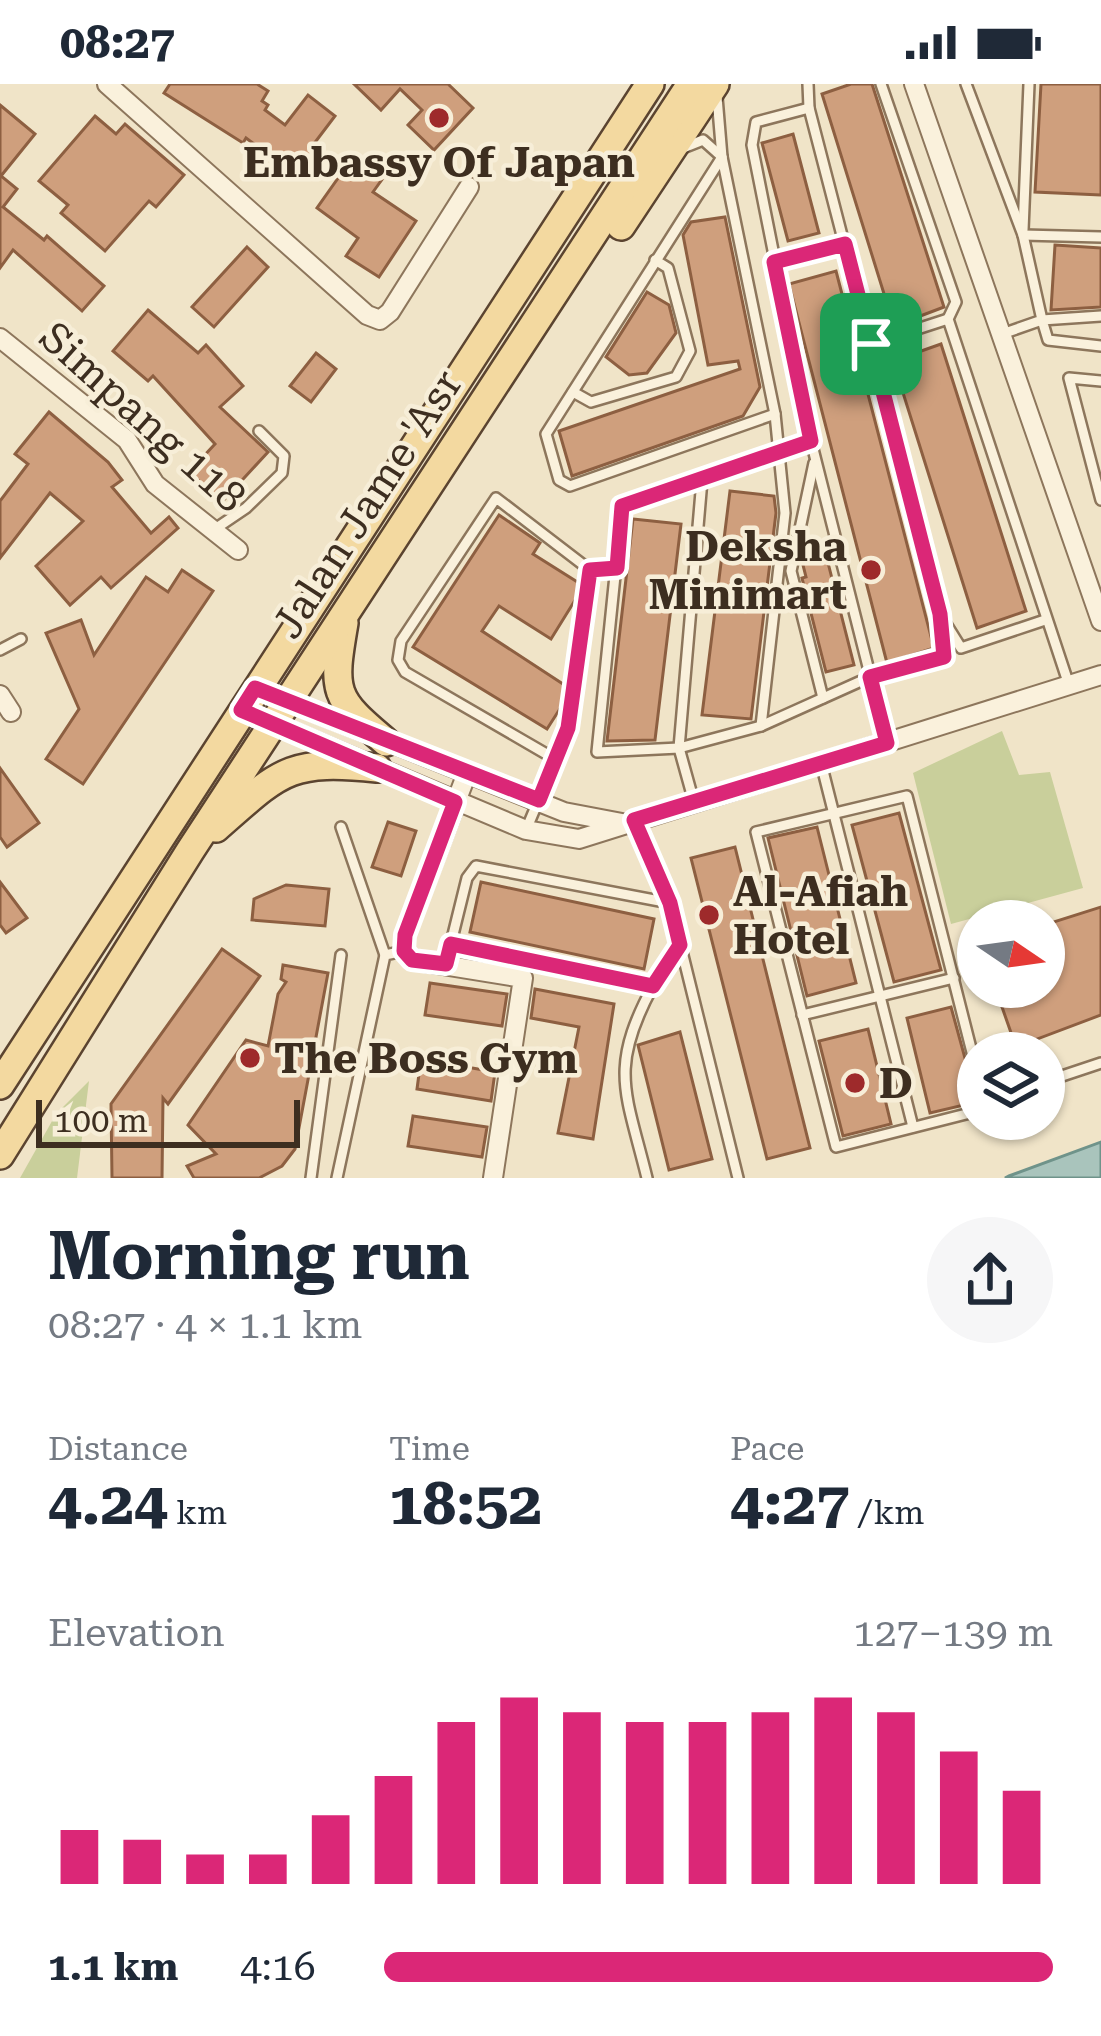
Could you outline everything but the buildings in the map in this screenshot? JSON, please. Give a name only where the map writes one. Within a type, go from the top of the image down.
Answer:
[{"type":"main road","name":"Jalan Jame 'Asr","points":[[0,1085],[650,84]]},
{"type":"main road","name":"Jalan Jame 'Asr","points":[[0,1155],[190,851],[691,84]]},
{"type":"main road","points":[[452,450],[560,314],[718,84]]},
{"type":"main road","points":[[190,851],[254,795],[301,765],[382,755],[341,700],[337,679],[346,614]]},
{"type":"street","points":[[107,84],[367,315],[380,320],[391,312],[469,187]]},
{"type":"street","points":[[914,84],[1101,621]]},
{"type":"street","name":"Simpang 118","points":[[0,338],[127,440],[155,484],[238,550]]},
{"type":"street","points":[[248,699],[382,755],[455,802],[526,830],[579,839],[602,836],[628,821],[1101,675]]},
{"type":"street","points":[[0,694],[11,712]]},
{"type":"street","points":[[382,755],[467,773],[582,817],[628,821]]},
{"type":"street","points":[[467,773],[394,953],[412,960],[448,954],[524,968],[493,1178]]},
{"type":"lane","points":[[718,84],[722,157],[775,414],[785,513],[761,726]]},
{"type":"lane","points":[[808,84],[809,108],[940,614],[944,657],[870,677],[761,726],[679,748],[597,752],[622,506],[811,441]]},
{"type":"lane","points":[[880,84],[956,302],[948,319],[1069,685]]},
{"type":"lane","points":[[967,84],[1023,236],[1048,340],[1101,346]]},
{"type":"lane","points":[[1023,236],[1029,84]]},
{"type":"lane","points":[[809,108],[756,122],[752,145],[811,441],[887,743]]},
{"type":"lane","points":[[653,178],[697,140],[710,143],[722,157]]},
{"type":"lane","points":[[722,157],[546,434],[559,480],[570,486],[775,414]]},
{"type":"lane","points":[[1023,236],[1101,237]]},
{"type":"lane","points":[[774,262],[845,244]]},
{"type":"lane","points":[[573,392],[591,402],[676,377],[690,351],[668,268],[655,260]]},
{"type":"lane","points":[[1002,334],[1042,320],[1101,316]]},
{"type":"lane","points":[[871,344],[948,319]]},
{"type":"lane","points":[[1101,381],[1069,378],[1097,470],[1101,500]]},
{"type":"lane","points":[[215,530],[247,508],[282,473],[284,457],[259,431]]},
{"type":"lane","points":[[1084,439],[1101,440]]},
{"type":"lane","points":[[815,457],[791,571],[823,698]]},
{"type":"lane","points":[[694,802],[679,748],[702,480]]},
{"type":"lane","points":[[556,759],[405,672],[398,660],[401,641],[496,498],[590,570],[617,568]]},
{"type":"lane","points":[[526,830],[568,728],[590,570]]},
{"type":"lane","points":[[940,614],[961,648],[1046,620]]},
{"type":"lane","points":[[0,650],[21,639]]},
{"type":"lane","points":[[820,763],[913,1127]]},
{"type":"lane","points":[[957,1117],[836,1147],[756,832],[907,796],[967,1032]]},
{"type":"lane","points":[[628,821],[670,903],[738,1178]]},
{"type":"lane","points":[[337,1178],[394,953],[341,827]]},
{"type":"lane","points":[[448,954],[467,878],[476,866],[670,903]]},
{"type":"lane","points":[[647,1178],[622,1076],[628,1031],[680,945]]},
{"type":"lane","points":[[311,1178],[341,955]]},
{"type":"lane","points":[[524,968],[653,986]]},
{"type":"lane","points":[[802,1016],[954,978]]},
{"type":"lane","points":[[1065,1075],[1101,1063]]},
{"type":"green space","points":[[1002,731],[1019,775],[1050,772],[1083,888],[1039,900],[957,900],[957,922],[951,924],[913,773]]},
{"type":"green space","points":[[89,1081],[77,1178],[20,1178],[56,1114]]},
{"type":"water","points":[[1101,1142],[1101,1178],[1005,1178],[1009,1176]]},
{"type":"place","name":"Embassy Of Japan","points":[[439,118]]},
{"type":"place","name":"Deksha Minimart","points":[[871,570]]},
{"type":"place","name":"Al-Afiah Hotel","points":[[709,915]]},
{"type":"place","name":"The Boss Gym","points":[[250,1058]]},
{"type":"place","name":"D","points":[[855,1083]]},
{"type":"route","points":[[845,244],[871,344],[940,614],[944,657],[870,677],[887,743],[634,820],[670,903],[680,945],[653,986],[451,944],[446,964],[412,960],[404,951],[405,935],[455,802],[241,710],[255,688],[539,800],[568,728],[590,570],[617,568],[622,506],[811,441],[774,262],[845,244]]}]
